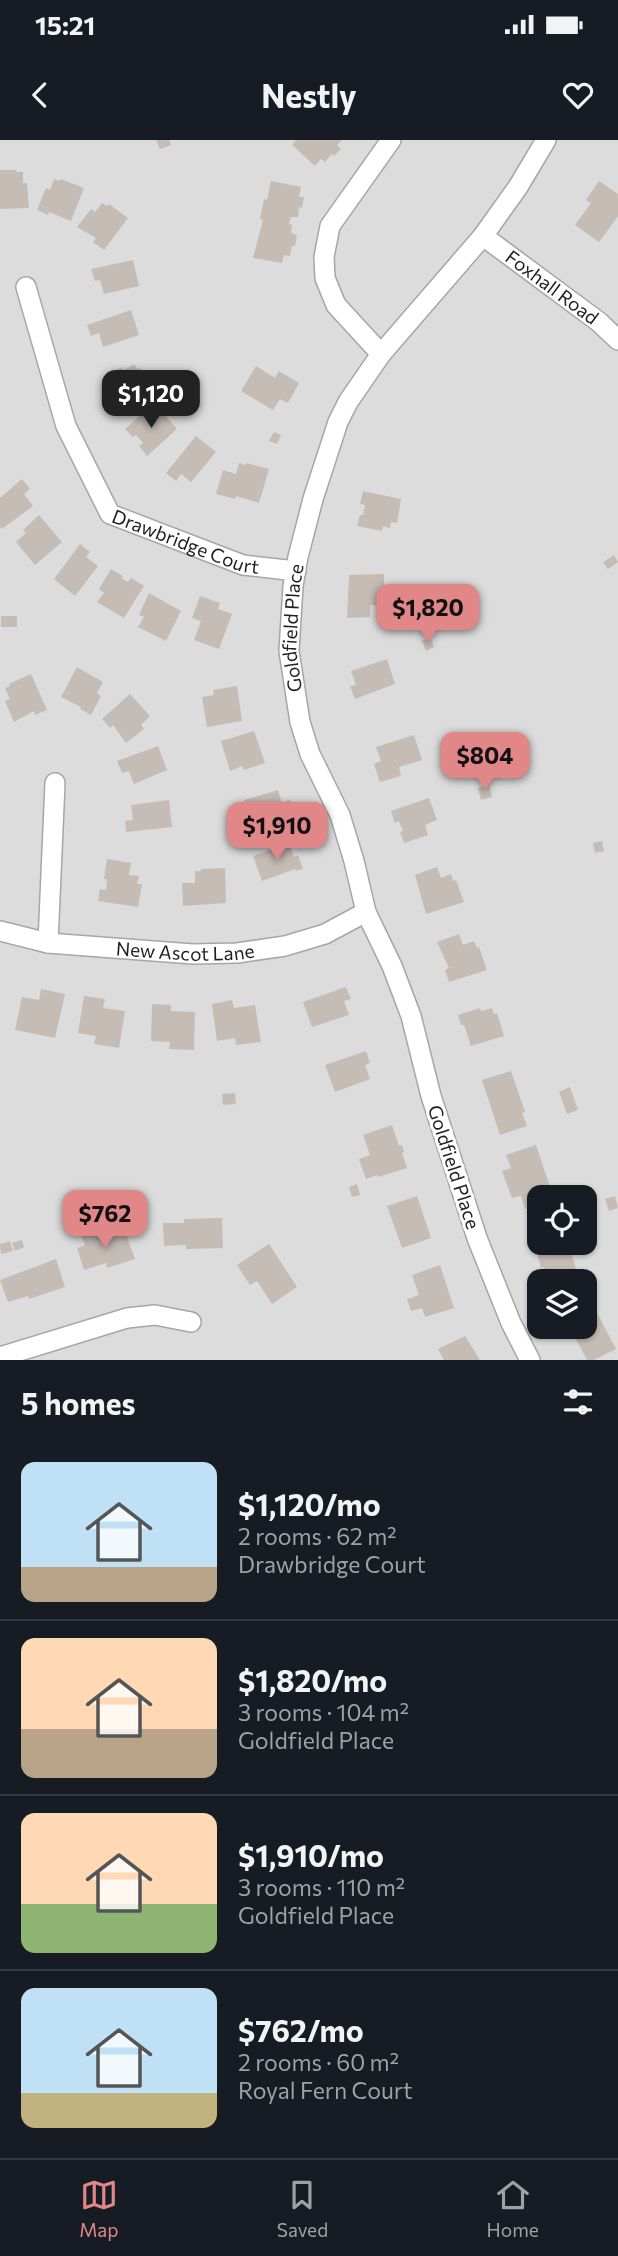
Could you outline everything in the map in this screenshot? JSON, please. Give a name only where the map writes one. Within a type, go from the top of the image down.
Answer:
[{"type":"street","points":[[381,354],[336,305],[325,278],[324,257],[330,226],[391,140]]},
{"type":"street","name":"Goldfield Place","points":[[530,1360],[510,1323],[477,1238],[431,1096],[411,1016],[392,966],[366,912],[340,815],[310,754],[300,722],[289,651],[296,571],[313,499],[338,422],[348,402],[381,354],[483,236],[518,187],[546,140]]},
{"type":"street","name":"Foxhall Road","points":[[483,236],[599,322],[618,340]]},
{"type":"street","name":"Drawbridge Court","points":[[26,287],[66,426],[110,514],[243,565],[296,571]]},
{"type":"street","points":[[48,943],[55,783]]},
{"type":"street","name":"New Ascot Lane","points":[[0,931],[48,943],[192,954],[237,953],[285,946],[325,934],[366,912]]},
{"type":"street","points":[[0,1357],[127,1318],[155,1315],[191,1322]]},
{"type":"shaded area","points":[[0,140],[618,140],[618,1360],[0,1360]]},
{"type":"building","points":[[156,140],[169,140],[171,145],[160,149]]},
{"type":"building","points":[[296,140],[342,140],[337,145],[341,149],[334,156],[332,154],[325,162],[321,159],[315,166],[292,145]]},
{"type":"building","points":[[0,170],[23,172],[23,183],[27,183],[29,208],[0,209]]},
{"type":"building","points":[[54,179],[84,188],[71,221],[37,210],[46,188],[50,190]]},
{"type":"building","points":[[271,181],[301,187],[299,197],[304,197],[298,217],[291,217],[289,224],[292,225],[291,232],[297,236],[295,246],[292,246],[290,256],[284,255],[282,263],[253,258],[263,220],[260,219],[264,199],[267,200]]},
{"type":"building","points":[[599,181],[618,194],[618,216],[599,242],[575,225],[591,203],[586,200]]},
{"type":"building","points":[[102,203],[107,206],[109,204],[128,218],[104,250],[93,242],[96,238],[77,227],[91,209],[95,212]]},
{"type":"building","points":[[133,260],[139,286],[104,294],[100,280],[95,281],[91,269]]},
{"type":"building","points":[[131,310],[139,335],[103,347],[99,333],[91,336],[87,325]]},
{"type":"building","points":[[134,364],[140,368],[152,389],[122,406],[103,377]]},
{"type":"building","points":[[256,366],[275,378],[279,371],[299,383],[288,403],[280,399],[273,410],[241,391]]},
{"type":"building","points":[[154,408],[159,413],[161,411],[177,429],[147,456],[139,446],[143,443],[125,429],[143,413],[146,416]]},
{"type":"building","points":[[274,432],[281,435],[277,444],[269,441]]},
{"type":"building","points":[[196,436],[216,452],[191,482],[181,474],[176,481],[166,473]]},
{"type":"building","points":[[239,463],[269,469],[259,503],[236,496],[235,499],[216,494],[223,470],[236,474]]},
{"type":"building","points":[[22,479],[30,489],[24,494],[33,506],[2,529],[0,498]]},
{"type":"building","points":[[363,491],[401,499],[397,523],[391,522],[390,528],[383,526],[382,531],[357,526],[365,505],[360,504]]},
{"type":"building","points":[[39,515],[62,542],[35,565],[16,542],[26,533],[23,530]]},
{"type":"building","points":[[80,544],[90,552],[86,557],[98,566],[75,596],[54,579]]},
{"type":"building","points":[[614,555],[618,562],[608,569],[603,562]]},
{"type":"building","points":[[111,569],[128,582],[131,578],[144,586],[124,618],[97,602],[104,593],[99,589]]},
{"type":"building","points":[[384,574],[384,598],[379,598],[379,605],[370,605],[370,617],[347,618],[349,575]]},
{"type":"building","points":[[149,593],[181,611],[166,641],[138,627],[144,617],[139,615]]},
{"type":"building","points":[[200,596],[220,603],[218,609],[232,614],[219,649],[194,640],[201,621],[192,618]]},
{"type":"building","points":[[1,616],[17,616],[17,627],[1,627]]},
{"type":"building","points":[[430,637],[434,647],[426,651],[422,641]]},
{"type":"building","points":[[387,659],[395,684],[355,699],[350,686],[356,685],[351,671]]},
{"type":"building","points":[[77,667],[103,682],[97,693],[101,696],[91,715],[61,697]]},
{"type":"building","points":[[31,674],[47,710],[35,715],[34,711],[14,722],[5,701],[10,699],[5,688]]},
{"type":"building","points":[[237,686],[242,721],[207,727],[202,697],[214,695],[213,690]]},
{"type":"building","points":[[130,694],[150,716],[141,725],[144,729],[126,743],[113,725],[110,728],[102,719]]},
{"type":"building","points":[[254,731],[265,763],[244,770],[242,766],[230,771],[221,741]]},
{"type":"building","points":[[414,735],[422,760],[399,767],[401,776],[380,782],[374,764],[381,761],[376,747]]},
{"type":"building","points":[[158,746],[167,770],[134,784],[129,771],[122,773],[117,761]]},
{"type":"building","points":[[489,785],[492,797],[481,800],[478,788]]},
{"type":"building","points":[[278,790],[282,803],[290,800],[294,813],[252,826],[244,800]]},
{"type":"building","points":[[429,798],[437,820],[425,825],[428,835],[404,843],[399,821],[395,823],[391,811]]},
{"type":"building","points":[[169,800],[172,827],[126,832],[125,821],[133,820],[131,805]]},
{"type":"building","points":[[602,841],[604,851],[595,853],[593,843]]},
{"type":"building","points":[[289,843],[294,857],[298,855],[303,869],[295,869],[262,881],[253,856]]},
{"type":"building","points":[[107,859],[131,863],[129,875],[139,876],[137,884],[142,884],[138,907],[98,901],[100,889],[106,890],[107,879],[104,879]]},
{"type":"building","points":[[437,867],[441,878],[451,874],[453,881],[456,880],[464,902],[426,914],[415,875]]},
{"type":"building","points":[[225,868],[226,903],[183,906],[182,883],[195,883],[195,871]]},
{"type":"building","points":[[459,934],[463,945],[474,941],[477,948],[479,947],[487,970],[449,982],[445,970],[449,968],[437,942]]},
{"type":"building","points":[[346,987],[351,999],[344,1001],[349,1015],[312,1027],[303,1002]]},
{"type":"building","points":[[41,989],[65,994],[55,1038],[15,1030],[22,997],[39,1000]]},
{"type":"building","points":[[84,996],[105,999],[103,1008],[125,1011],[119,1048],[94,1044],[96,1036],[78,1033]]},
{"type":"building","points":[[232,1000],[234,1008],[255,1005],[261,1042],[236,1045],[235,1038],[217,1041],[212,1004]]},
{"type":"building","points":[[152,1004],[171,1005],[171,1011],[195,1012],[194,1050],[169,1049],[170,1042],[151,1041]]},
{"type":"building","points":[[480,1008],[481,1011],[492,1008],[494,1014],[497,1013],[504,1036],[471,1046],[458,1015]]},
{"type":"building","points":[[366,1051],[370,1063],[365,1065],[370,1079],[335,1092],[325,1065]]},
{"type":"building","points":[[511,1071],[527,1126],[500,1135],[482,1080]]},
{"type":"building","points":[[570,1087],[578,1110],[567,1114],[559,1092]]},
{"type":"building","points":[[235,1093],[236,1104],[223,1105],[222,1094]]},
{"type":"building","points":[[392,1125],[399,1146],[402,1145],[407,1168],[366,1179],[359,1159],[370,1155],[363,1135]]},
{"type":"building","points":[[536,1145],[549,1185],[527,1185],[527,1208],[521,1196],[512,1198],[502,1171],[511,1168],[506,1155]]},
{"type":"building","points":[[357,1184],[360,1195],[352,1197],[349,1187]]},
{"type":"building","points":[[417,1196],[431,1238],[402,1248],[387,1206]]},
{"type":"building","points":[[615,1196],[618,1208],[609,1211],[605,1199]]},
{"type":"building","points":[[222,1218],[223,1248],[186,1249],[186,1245],[164,1246],[163,1223],[184,1223],[184,1219]]},
{"type":"building","points":[[103,1228],[106,1238],[125,1231],[135,1259],[107,1268],[106,1263],[84,1270],[77,1248],[85,1245],[81,1235]]},
{"type":"building","points":[[22,1240],[24,1247],[15,1251],[12,1243]]},
{"type":"building","points":[[10,1241],[13,1251],[1,1254],[0,1244]]},
{"type":"building","points":[[269,1244],[297,1287],[272,1304],[257,1281],[250,1285],[237,1265]]},
{"type":"building","points":[[538,1255],[572,1255],[576,1269],[544,1267],[541,1268]]},
{"type":"building","points":[[56,1259],[65,1287],[29,1299],[28,1296],[8,1302],[0,1280]]},
{"type":"building","points":[[440,1265],[454,1308],[425,1317],[422,1308],[411,1311],[407,1299],[419,1295],[412,1275]]},
{"type":"building","points":[[597,1313],[616,1349],[594,1360],[587,1360],[576,1339],[597,1339]]},
{"type":"building","points":[[465,1336],[480,1360],[444,1360],[438,1349]]}]
